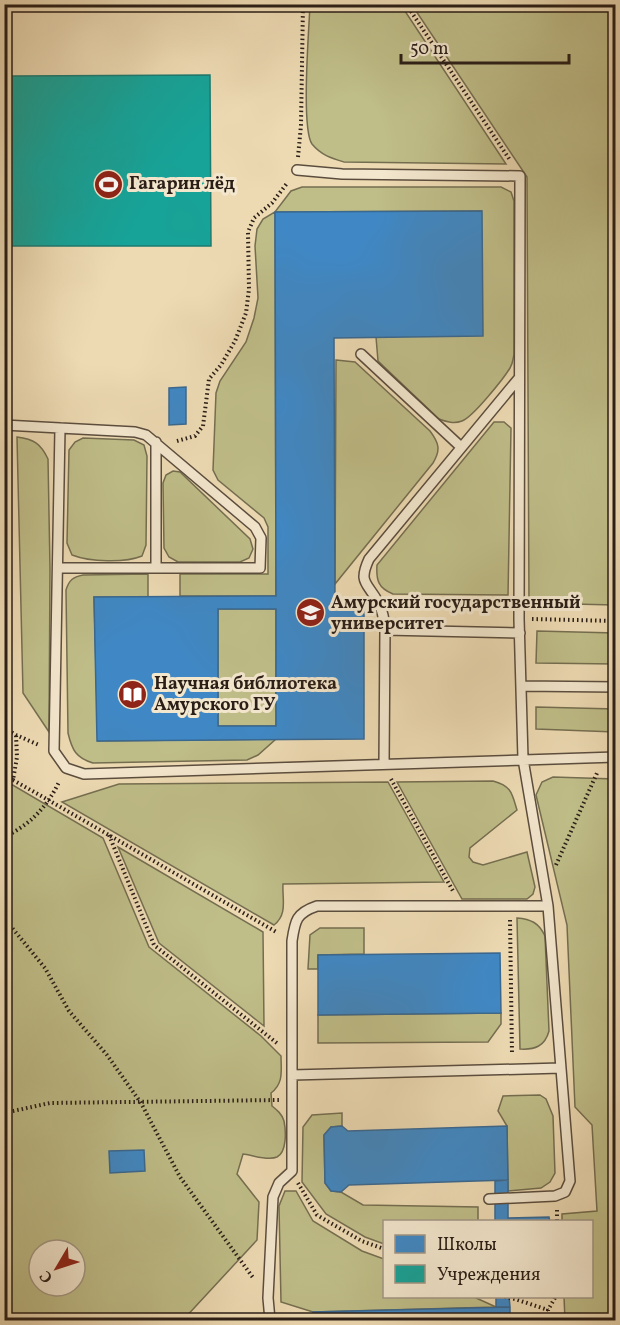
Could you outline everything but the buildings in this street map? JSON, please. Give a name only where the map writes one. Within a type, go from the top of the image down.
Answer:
[{"type":"lane","points":[[297,170],[342,174],[520,176],[519,619],[523,759],[548,906],[570,1181],[565,1192],[555,1196],[489,1198]]},
{"type":"lane","points":[[361,354],[461,447]]},
{"type":"lane","points":[[384,764],[385,630],[378,602],[366,586],[363,573],[369,559],[519,378]]},
{"type":"lane","points":[[4,425],[135,432],[146,435],[246,518],[261,538],[260,568],[58,568]]},
{"type":"lane","points":[[60,428],[54,751],[66,768],[84,774],[615,757]]},
{"type":"lane","points":[[156,442],[156,568]]},
{"type":"lane","points":[[385,630],[520,633]]},
{"type":"lane","points":[[521,686],[615,687]]},
{"type":"lane","points":[[270,1320],[267,1298],[273,1197],[279,1183],[292,1172],[292,941],[294,924],[303,911],[317,906],[548,906]]},
{"type":"lane","points":[[292,1075],[561,1068]]},
{"type":"path","points":[[156,442],[183,441],[195,436],[203,426],[209,380],[235,341],[246,313],[249,289],[248,232],[254,218],[272,203],[297,170],[301,125],[303,4]]},
{"type":"path","points":[[406,4],[520,176]]},
{"type":"path","points":[[519,619],[615,621]]},
{"type":"path","points":[[4,728],[54,751]]},
{"type":"path","points":[[13,780],[17,757],[16,735]]},
{"type":"path","points":[[546,889],[604,757]]},
{"type":"path","points":[[384,764],[392,783],[462,907]]},
{"type":"path","points":[[4,837],[21,829],[50,801],[66,768]]},
{"type":"path","points":[[4,774],[292,941]]},
{"type":"path","points":[[4,780],[13,780]]},
{"type":"path","points":[[109,834],[154,945],[292,1055]]},
{"type":"path","points":[[509,907],[512,1070]]},
{"type":"path","points":[[4,918],[45,968],[69,1011],[107,1055],[141,1103],[180,1177],[267,1298]]},
{"type":"path","points":[[4,1113],[50,1103],[292,1099]]},
{"type":"path","points":[[292,1172],[317,1215],[362,1241],[383,1249]]},
{"type":"path","points":[[507,1298],[548,1310]]},
{"type":"path","points":[[548,1320],[548,1310],[555,1298]]},
{"type":"shaded area","points":[[5,4],[268,4],[268,7]]},
{"type":"shaded area","points":[[310,5],[401,5],[506,164],[344,162],[319,151],[312,144],[307,119],[306,78]]},
{"type":"shaded area","points":[[412,5],[615,5],[615,605],[529,603],[527,177]]},
{"type":"shaded area","points":[[302,187],[501,187],[511,192],[514,201],[514,354],[507,373],[467,418],[459,422],[450,422],[439,419],[378,361],[376,337],[481,211],[275,212],[291,191]]},
{"type":"shaded area","points":[[275,212],[276,596],[180,596],[180,574],[268,574],[268,527],[264,518],[218,480],[213,470],[216,393],[220,381],[246,342],[254,318],[258,298],[255,246],[257,229],[263,219]]},
{"type":"shaded area","points":[[336,360],[355,362],[430,431],[438,450],[433,463],[335,584]]},
{"type":"shaded area","points":[[494,422],[504,422],[511,428],[508,595],[393,594],[388,592],[379,583],[377,565]]},
{"type":"shaded area","points":[[17,437],[36,443],[48,459],[49,732],[23,693]]},
{"type":"shaded area","points":[[83,438],[134,440],[144,445],[147,456],[146,545],[142,556],[107,561],[72,555],[67,543],[69,450],[75,442]]},
{"type":"shaded area","points":[[5,441],[9,446],[8,746],[5,756]]},
{"type":"shaded area","points":[[173,471],[180,472],[250,539],[253,549],[249,558],[240,562],[178,562],[169,557],[164,548],[163,483],[166,475]]},
{"type":"shaded area","points":[[148,574],[148,597],[94,597],[98,741],[276,739],[258,755],[247,760],[93,763],[82,759],[73,749],[68,733],[67,587],[70,581],[83,575]]},
{"type":"shaded area","points":[[218,609],[276,609],[276,726],[218,726]]},
{"type":"shaded area","points":[[537,631],[615,633],[615,664],[536,663]]},
{"type":"shaded area","points":[[536,707],[615,709],[615,732],[536,729]]},
{"type":"shaded area","points":[[553,777],[615,779],[615,1320],[565,1320],[564,1298],[593,1298],[593,1220],[562,1220],[562,1214],[597,1211],[592,1125],[575,1107],[567,925],[536,795],[542,782]]},
{"type":"shaded area","points":[[493,781],[508,788],[517,810],[470,848],[469,857],[473,862],[483,865],[527,852],[535,887],[533,894],[527,899],[462,899],[397,782]]},
{"type":"shaded area","points":[[388,782],[444,882],[283,884],[283,911],[274,925],[62,802],[119,784]]},
{"type":"shaded area","points":[[4,784],[11,784],[103,838],[149,947],[261,1036],[281,1056],[280,1081],[271,1093],[272,1106],[281,1114],[284,1121],[283,1151],[273,1158],[243,1154],[237,1174],[259,1202],[257,1240],[183,1320],[5,1320]]},
{"type":"shaded area","points":[[118,847],[263,932],[264,1026],[159,943]]},
{"type":"shaded area","points":[[517,918],[534,922],[545,936],[549,1031],[542,1044],[535,1048],[525,1049],[520,1049]]},
{"type":"shaded area","points":[[320,928],[364,928],[364,954],[318,955],[318,969],[308,969],[310,935]]},
{"type":"shaded area","points":[[501,1013],[501,1024],[488,1042],[318,1043],[318,1015]]},
{"type":"shaded area","points":[[540,1095],[546,1099],[553,1116],[555,1173],[550,1182],[541,1188],[508,1191],[507,1126],[498,1111],[503,1096]]},
{"type":"shaded area","points":[[342,1113],[342,1126],[331,1127],[324,1135],[325,1183],[331,1191],[341,1192],[363,1205],[478,1207],[478,1220],[383,1220],[383,1244],[365,1237],[326,1214],[302,1182],[303,1127],[312,1115]]},
{"type":"shaded area","points":[[285,1191],[296,1191],[313,1221],[362,1251],[383,1259],[383,1298],[476,1298],[496,1307],[313,1312],[281,1302],[279,1206]]},
{"type":"place","name":"Гагарин лёд","points":[[108,184]]},
{"type":"place","name":"Амурский государственный университет","points":[[310,613]]},
{"type":"place","name":"Научная библиотека Амурского ГУ","points":[[133,694]]}]
